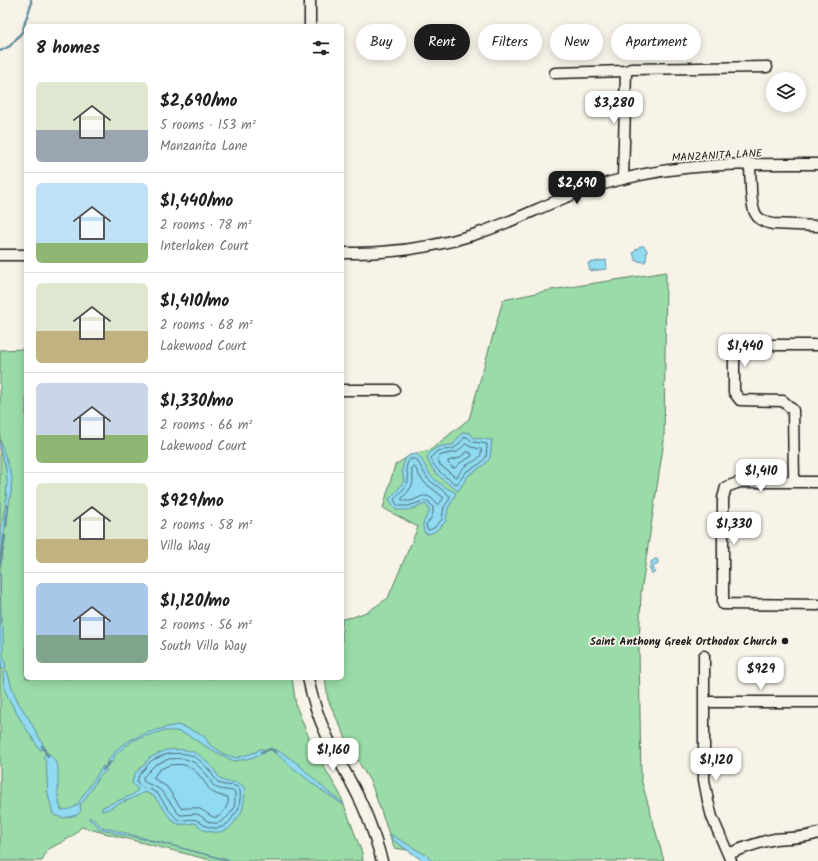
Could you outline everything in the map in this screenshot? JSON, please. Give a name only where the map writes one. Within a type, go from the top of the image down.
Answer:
[{"type":"street","points":[[310,0],[310,24]]},
{"type":"street","points":[[555,73],[626,72],[631,69],[663,68],[767,67]]},
{"type":"street","points":[[624,178],[626,72]]},
{"type":"street","points":[[750,164],[752,206],[754,212],[760,219],[766,223],[773,224],[818,226]]},
{"type":"street","name":"MANZANITA LANE","points":[[344,253],[380,252],[441,244],[495,227],[583,191],[624,178],[645,174],[693,166],[818,164]]},
{"type":"street","points":[[0,255],[24,255]]},
{"type":"street","points":[[794,482],[793,410],[783,401],[740,400],[734,392],[734,345],[818,345]]},
{"type":"street","points":[[344,390],[394,390]]},
{"type":"street","points":[[818,482],[740,482],[726,487],[723,498],[723,604],[818,605]]},
{"type":"street","points":[[704,656],[704,780],[712,817],[729,858],[746,847],[761,842],[776,839],[800,838],[818,833]]},
{"type":"street","points":[[308,680],[316,710],[327,737],[353,785],[365,811],[382,861]]},
{"type":"street","points":[[704,702],[818,702]]},
{"type":"green space","points":[[666,272],[664,441],[641,592],[639,648],[641,779],[664,861],[430,861],[415,851],[394,848],[371,783],[351,749],[328,700],[325,680],[344,680],[344,619],[369,611],[388,598],[418,527],[383,508],[395,465],[412,454],[430,450],[469,419],[503,300],[551,290]]},
{"type":"green space","points":[[24,349],[24,680],[292,680],[296,706],[320,760],[340,794],[362,853],[363,861],[214,861],[81,827],[73,836],[47,850],[42,861],[0,861],[0,350]]},
{"type":"water","points":[[640,246],[644,246],[647,250],[645,262],[636,261],[633,253]]},
{"type":"water","points":[[606,260],[607,269],[590,271],[588,263]]},
{"type":"water","points":[[463,432],[470,433],[474,438],[492,440],[490,458],[484,465],[469,475],[458,491],[435,472],[427,457],[438,447],[453,445]]},
{"type":"water","points":[[0,440],[12,477],[11,492],[0,557],[0,537],[6,501],[7,482],[6,468],[0,449]]},
{"type":"water","points":[[416,454],[424,463],[434,479],[456,493],[448,508],[446,521],[436,531],[429,534],[425,533],[423,527],[429,513],[429,509],[426,504],[408,510],[396,510],[389,499],[404,481],[402,470],[405,459],[410,455]]},
{"type":"water","points":[[657,559],[658,563],[653,567],[655,572],[652,574],[649,567],[651,562]]},
{"type":"water","points":[[0,572],[1,624],[3,628],[3,655],[6,668],[2,670],[0,653]]},
{"type":"water","points":[[7,671],[18,702],[45,748],[40,750],[9,699],[4,688],[3,672]]},
{"type":"water","points":[[177,725],[204,736],[210,745],[224,754],[236,758],[256,752],[260,749],[264,749],[265,753],[247,759],[234,761],[186,734],[176,731],[162,731],[134,740],[119,751],[115,755],[114,760],[108,765],[106,763],[117,750],[132,739],[160,729]]},
{"type":"water","points":[[274,749],[298,764],[344,805],[301,775],[273,752]]},
{"type":"water","points":[[166,750],[188,750],[193,752],[204,759],[221,779],[242,785],[245,792],[242,810],[229,828],[220,832],[213,832],[204,830],[194,823],[176,823],[172,820],[155,797],[145,792],[102,811],[103,807],[132,795],[137,791],[138,789],[132,782],[135,773],[149,758]]},
{"type":"water","points":[[49,753],[58,768],[58,796],[61,810],[69,809],[77,805],[103,766],[107,770],[100,775],[83,802],[80,804],[81,811],[77,815],[64,818],[53,814],[48,794],[46,762],[43,756]]},
{"type":"water","points":[[90,817],[102,827],[232,861],[118,834],[107,830],[101,830],[98,829],[98,826],[89,819]]},
{"type":"water","points":[[390,834],[426,855],[432,861],[423,861],[393,840]]},
{"type":"waterway","points":[[25,24],[31,5],[31,0]]},
{"type":"waterway","points":[[0,51],[10,46],[23,31],[24,26]]},
{"type":"waterway","points":[[6,526],[8,506]]},
{"type":"waterway","points":[[0,565],[5,536]]},
{"type":"waterway","points":[[42,746],[48,756]]},
{"type":"waterway","points":[[261,752],[271,749],[275,752]]},
{"type":"waterway","points":[[103,770],[110,762]]},
{"type":"place","name":"Saint Anthony Greek Orthodox Church","points":[[785,641]]}]
